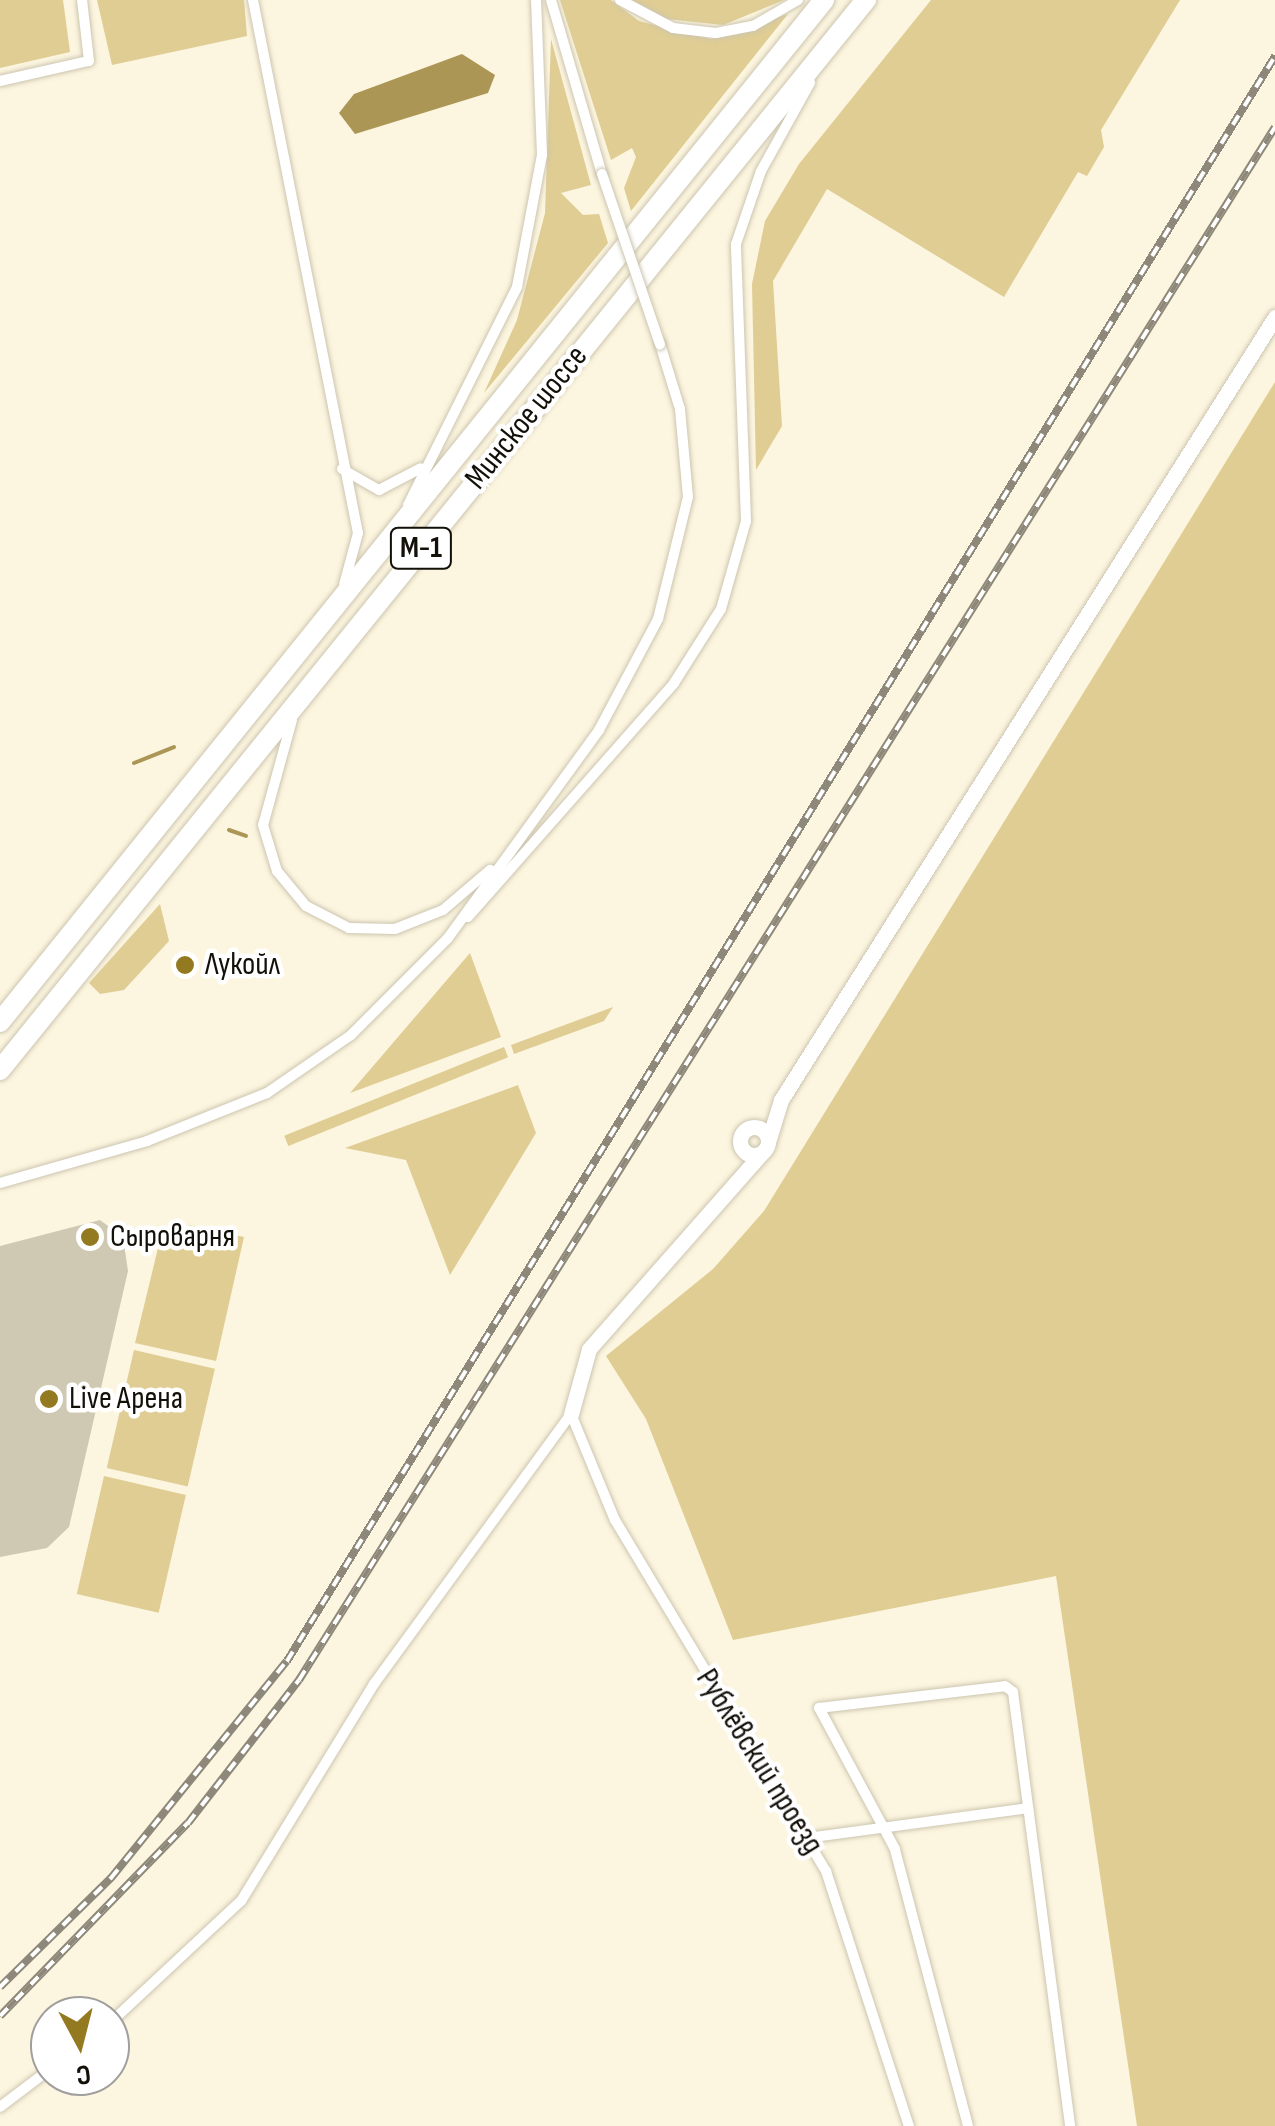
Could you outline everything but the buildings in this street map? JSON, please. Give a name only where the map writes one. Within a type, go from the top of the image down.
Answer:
[{"type":"highway","name":"Минское шоссе","points":[[0,1022],[824,0]]},
{"type":"highway","name":"Минское шоссе","points":[[0,1070],[866,0]]},
{"type":"street","points":[[0,81],[89,60],[82,0]]},
{"type":"street","points":[[253,0],[358,554],[332,610]]},
{"type":"street","points":[[390,539],[501,332],[526,252],[542,155],[536,0]]},
{"type":"street","points":[[448,938],[638,665],[677,556],[686,449],[660,344],[602,174],[551,0]]},
{"type":"street","points":[[620,0],[673,28],[716,33],[753,26],[798,0]]},
{"type":"street","points":[[0,1183],[162,1136],[266,1092],[351,1035],[448,938],[674,684],[722,609],[746,521],[736,244],[761,171],[844,27]]},
{"type":"street","points":[[130,2004],[241,1901],[374,1684],[570,1414],[589,1349],[725,1189],[765,1148],[781,1100],[1275,317]]},
{"type":"street","points":[[341,468],[378,490],[400,486],[432,456]]},
{"type":"street","points":[[305,691],[274,760],[263,825],[277,871],[306,906],[349,928],[395,930],[444,910],[502,859]]},
{"type":"street","points":[[725,1189],[744,1135],[781,1100]]},
{"type":"street","points":[[744,1135],[765,1148]]},
{"type":"street","points":[[744,1135],[747,1153],[765,1148]]},
{"type":"street","name":"Рублёвский проезд","points":[[570,1414],[615,1520],[808,1838],[838,1898],[910,2126]]},
{"type":"street","points":[[968,2126],[895,1849],[820,1708],[1005,1686],[1028,1808],[1070,2126]]},
{"type":"street","points":[[808,1838],[880,1824],[1028,1808]]},
{"type":"street","points":[[0,2107],[30,2084]]},
{"type":"shaded area","points":[[0,0],[63,0],[70,52],[0,68]]},
{"type":"shaded area","points":[[97,0],[244,0],[247,36],[112,65]]},
{"type":"shaded area","points":[[560,0],[611,0],[639,21],[711,39],[788,14],[631,211],[624,188],[636,157],[632,148],[611,160]]},
{"type":"shaded area","points":[[632,0],[784,0],[723,25],[666,19]]},
{"type":"shaded area","points":[[931,0],[1180,0],[1101,130],[1104,147],[1087,176],[1078,172],[1004,297],[827,189],[773,281],[782,426],[756,470],[752,284],[765,221],[799,164]]},
{"type":"shaded area","points":[[551,39],[591,185],[561,193],[583,215],[599,214],[608,243],[484,393],[517,320],[545,213]]},
{"type":"shaded area","points":[[462,54],[495,75],[488,93],[355,134],[339,113],[354,94]]},
{"type":"shaded area","points":[[1275,382],[1275,2126],[1137,2126],[1056,1576],[733,1640],[646,1419],[606,1356],[713,1269],[764,1211]]},
{"type":"shaded area","points":[[160,904],[169,941],[124,990],[100,994],[89,983]]},
{"type":"shaded area","points":[[470,953],[501,1037],[350,1093]]},
{"type":"shaded area","points":[[613,1007],[604,1021],[514,1054],[511,1045]]},
{"type":"shaded area","points":[[504,1047],[508,1057],[288,1146],[284,1136]]},
{"type":"shaded area","points":[[518,1085],[536,1133],[450,1275],[406,1160],[345,1148]]},
{"type":"shaded area","points":[[189,1225],[244,1237],[216,1361],[135,1343],[158,1248]]},
{"type":"shaded area","points":[[134,1350],[215,1369],[188,1487],[107,1468]]},
{"type":"shaded area","points":[[104,1476],[186,1495],[159,1613],[77,1594]]},
{"type":"waterway","points":[[134,763],[174,747]]},
{"type":"waterway","points":[[229,830],[246,836]]},
{"type":"railway","points":[[0,1987],[111,1878],[287,1661],[1275,56]]},
{"type":"railway","points":[[0,2016],[188,1823],[299,1680],[1275,127]]},
{"type":"place","name":"Лукойл","points":[[185,965]]},
{"type":"place","name":"Сыроварня","points":[[90,1237]]},
{"type":"place","name":"Live Арена","points":[[49,1399]]}]
